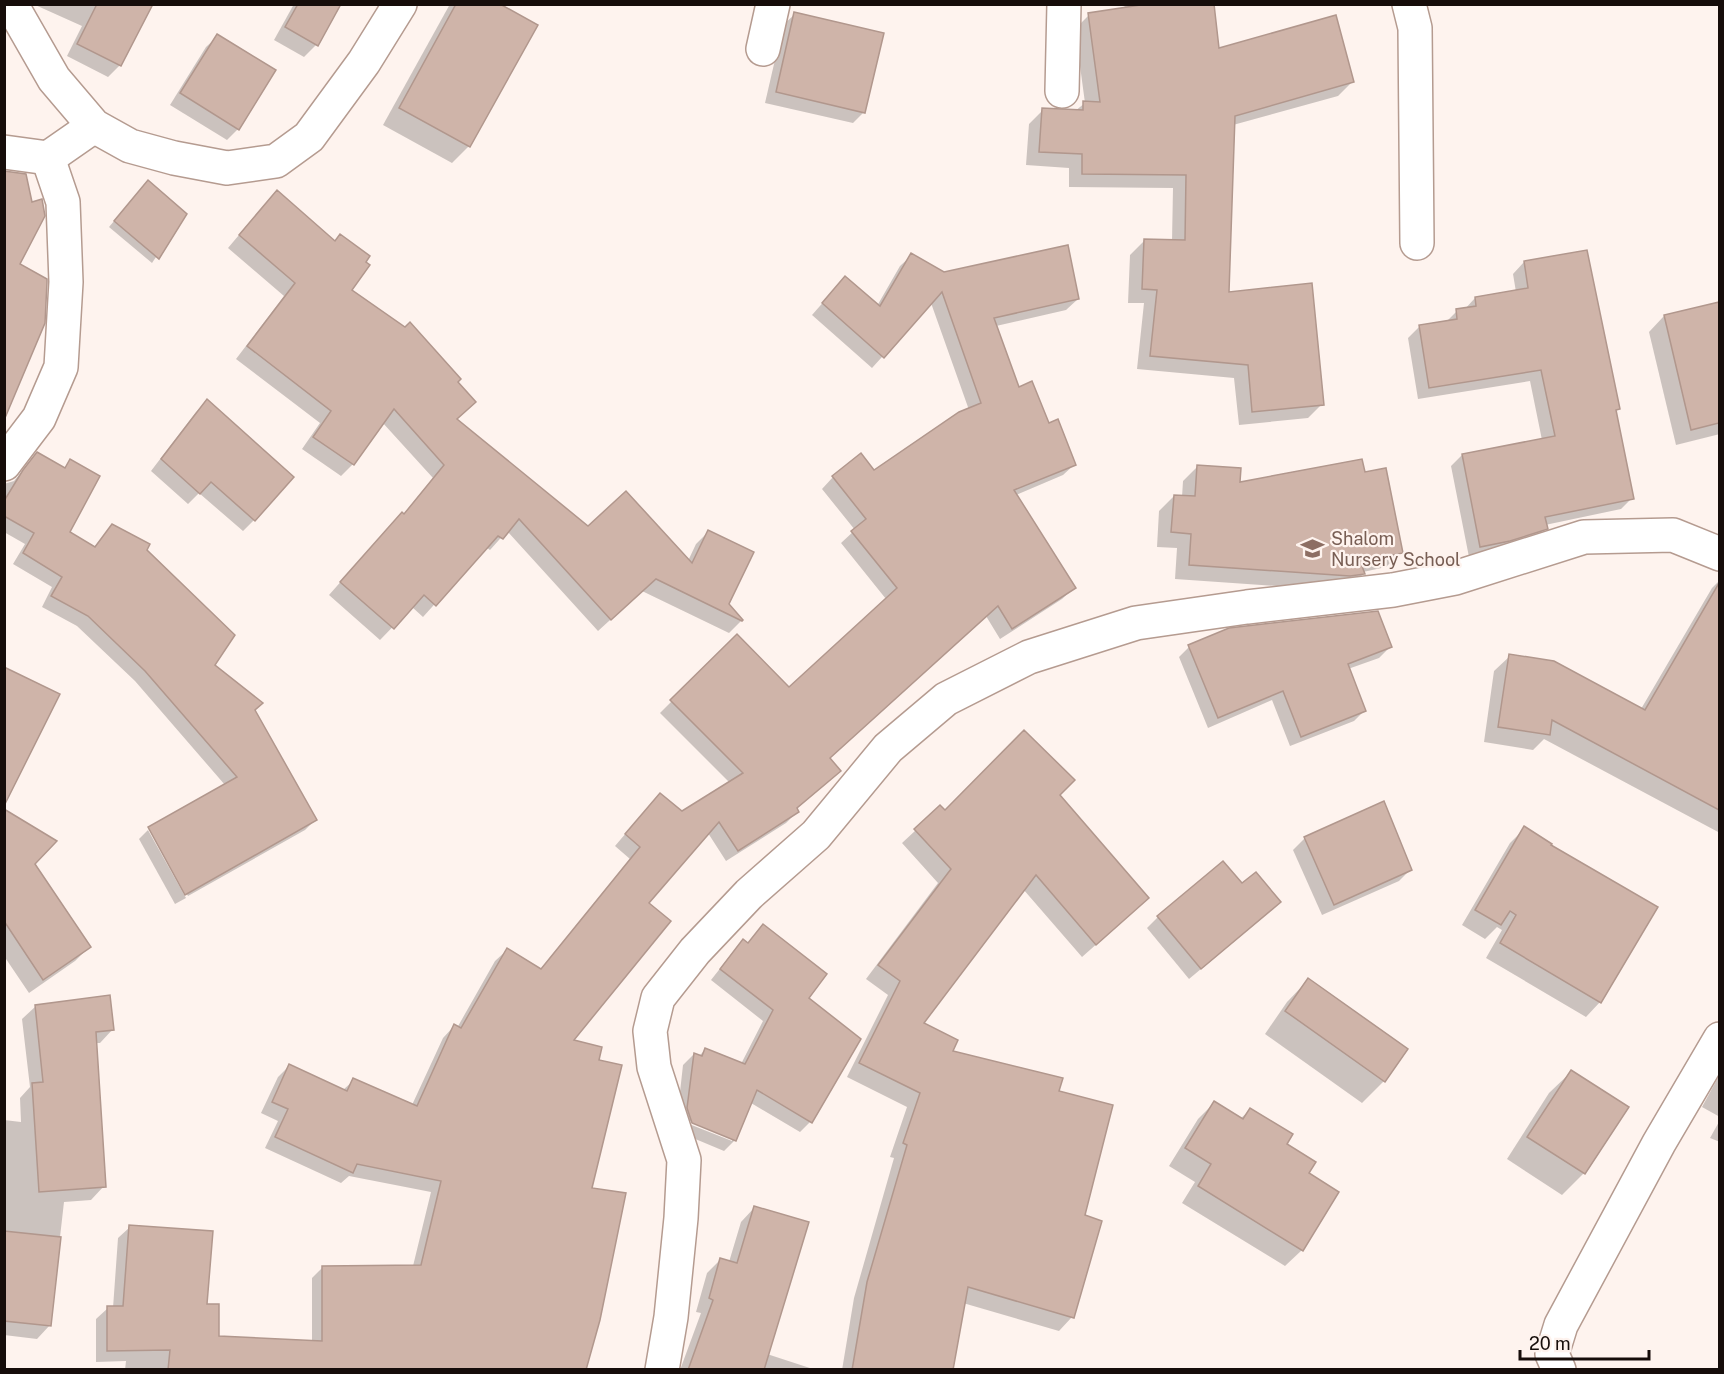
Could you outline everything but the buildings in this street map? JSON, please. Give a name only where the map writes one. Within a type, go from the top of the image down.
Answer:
[{"type":"street","points":[[11,4],[54,79],[94,126],[130,146],[227,168],[276,161],[309,136],[364,63],[400,4]]},
{"type":"street","points":[[763,49],[773,4]]},
{"type":"street","points":[[1062,91],[1064,4]]},
{"type":"street","points":[[1409,4],[1415,28],[1417,243]]},
{"type":"street","points":[[4,152],[48,158],[94,126]]},
{"type":"street","points":[[4,464],[39,418],[61,367],[66,282],[63,201],[48,158]]},
{"type":"street","points":[[662,1370],[672,1317],[684,1160],[654,1067],[650,1030],[658,998],[695,951],[749,894],[816,835],[888,748],[946,699],[1029,657],[1136,623],[1246,607],[1349,597],[1393,590],[1455,578],[1584,537],[1673,535],[1719,554]]},
{"type":"street","points":[[1559,1370],[1552,1354],[1561,1325],[1659,1143],[1719,1039]]},
{"type":"place","name":"Shalom Nursery School","points":[[1313,548]]}]
